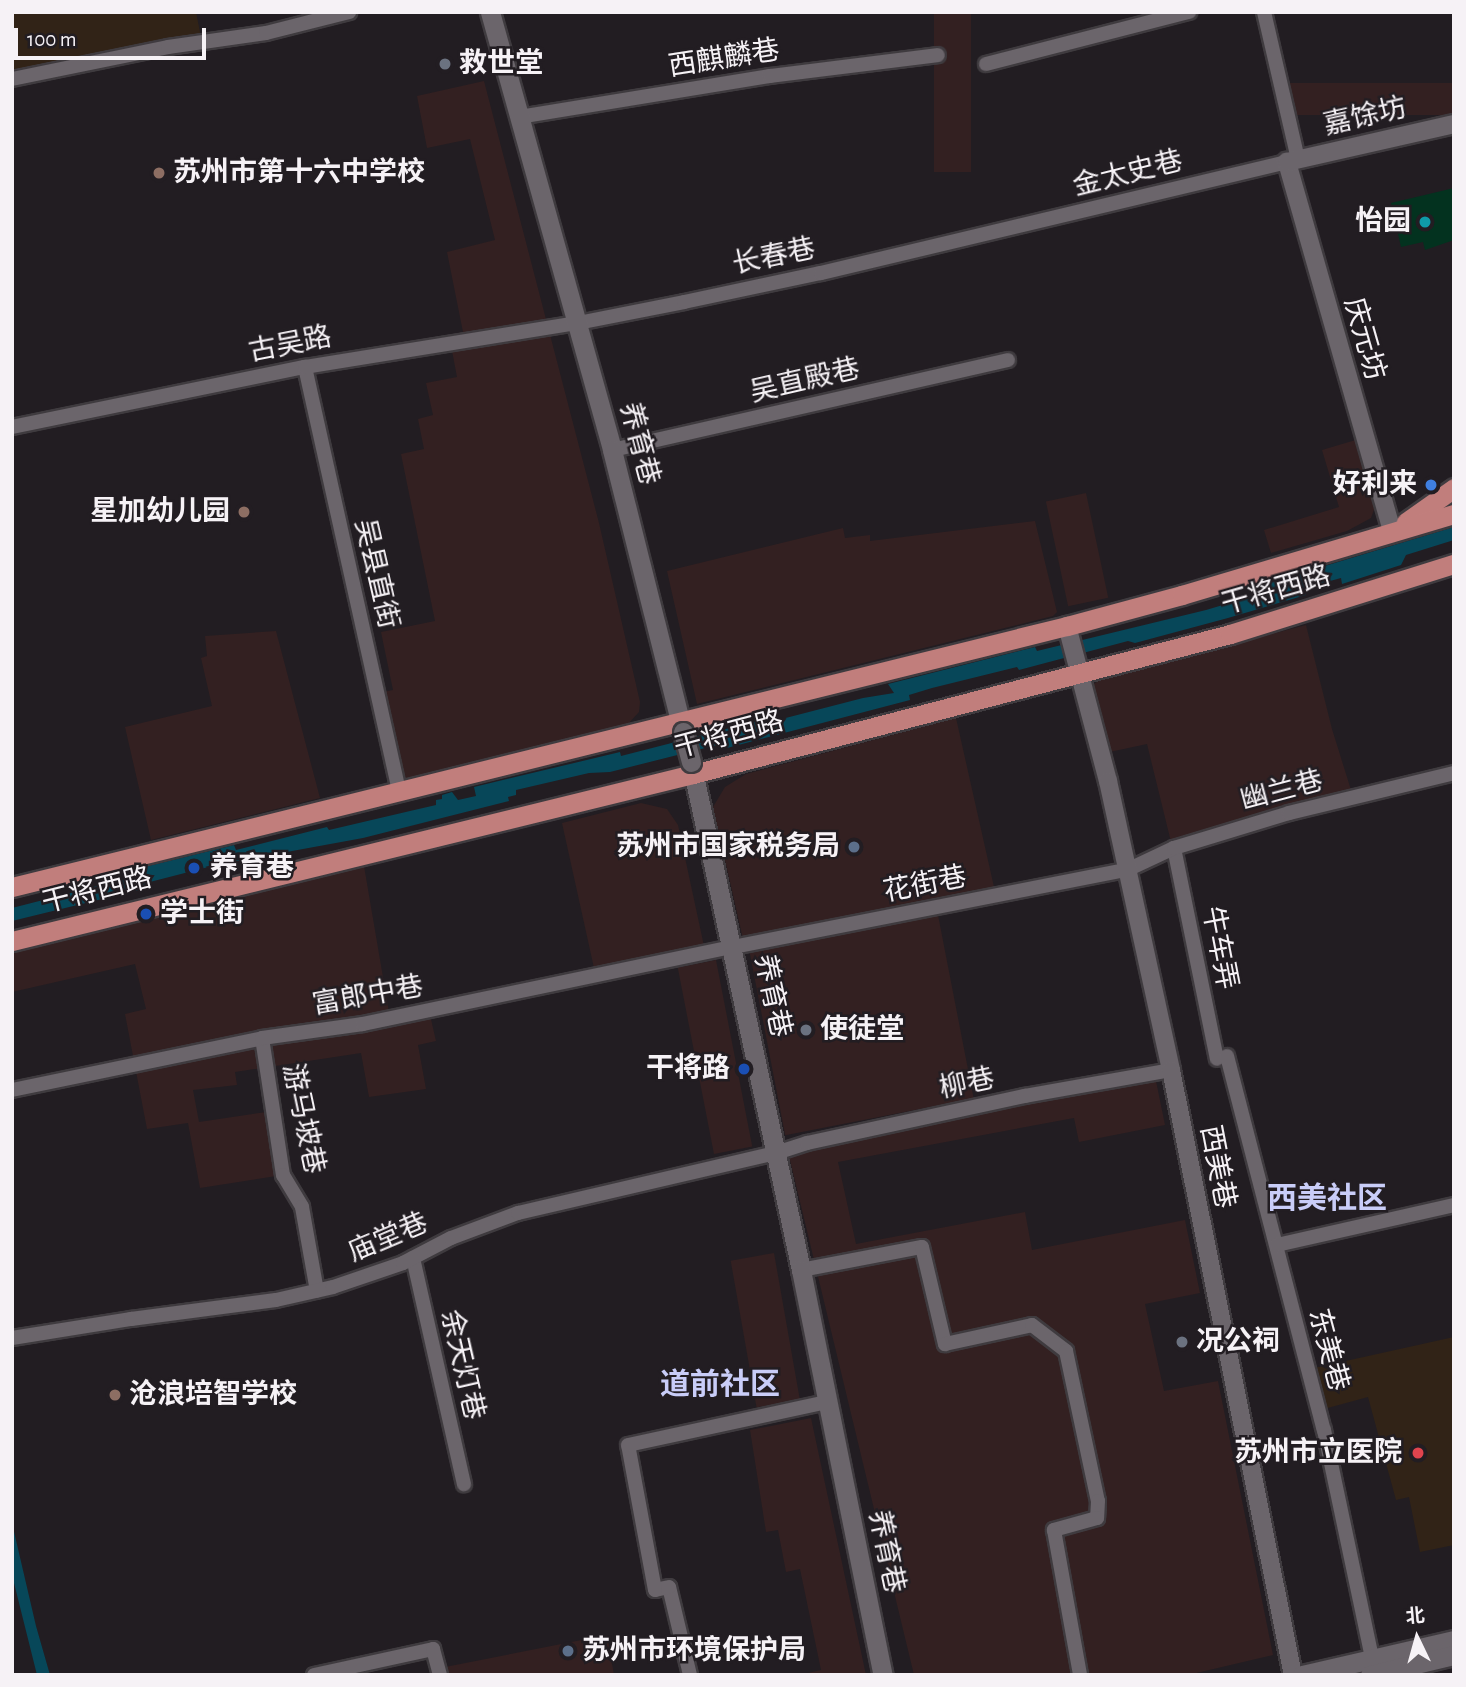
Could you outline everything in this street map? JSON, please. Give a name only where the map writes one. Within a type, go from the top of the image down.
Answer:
[{"type":"main road","name":"养育巷","points":[[490,12],[612,450],[692,768],[733,947],[883,1675]]},
{"type":"main road","points":[[1392,531],[1454,488]]},
{"type":"main road","name":"干将西路","points":[[12,887],[399,791],[682,727],[1069,631],[1454,514]]},
{"type":"main road","name":"干将西路","points":[[12,941],[692,768],[1078,666],[1230,635],[1454,564]]},
{"type":"main road","points":[[1416,577],[1454,577]]},
{"type":"main road","points":[[1371,1667],[1454,1640]]},
{"type":"main road","points":[[1301,1675],[1454,1655]]},
{"type":"street","points":[[12,79],[168,47],[266,33],[349,12]]},
{"type":"street","points":[[986,64],[1189,12]]},
{"type":"street","points":[[1264,12],[1293,160]]},
{"type":"street","name":"西麒麟巷","points":[[519,117],[771,76],[938,55]]},
{"type":"street","name":"嘉馀坊","points":[[1293,160],[1454,124]]},
{"type":"street","name":"金太史巷","points":[[980,235],[1293,160]]},
{"type":"street","name":"庆元坊","points":[[1293,160],[1392,531]]},
{"type":"street","name":"长春巷","points":[[578,323],[821,273],[980,235]]},
{"type":"street","name":"古吴路","points":[[12,427],[305,366],[578,323]]},
{"type":"street","name":"吴直殿巷","points":[[612,450],[1008,360]]},
{"type":"street","name":"吴县直街","points":[[305,366],[399,791]]},
{"type":"street","name":"西美巷","points":[[1069,631],[1127,870],[1171,1070],[1293,1675]]},
{"type":"street","name":"幽兰巷","points":[[1127,870],[1174,848],[1289,813],[1454,773]]},
{"type":"street","name":"牛车弄","points":[[1174,848],[1222,1057]]},
{"type":"street","name":"花街巷","points":[[733,947],[1127,870]]},
{"type":"street","name":"富郎中巷","points":[[12,1090],[262,1038],[363,1024],[733,947]]},
{"type":"street","name":"游马坡巷","points":[[262,1038],[284,1175],[302,1207],[317,1291]]},
{"type":"street","name":"东美巷","points":[[1222,1057],[1277,1245],[1324,1430],[1371,1667]]},
{"type":"street","name":"柳巷","points":[[776,1153],[807,1143],[1024,1096],[1171,1070]]},
{"type":"street","name":"庙堂巷","points":[[12,1338],[131,1319],[222,1309],[317,1291],[413,1258],[451,1237],[518,1213],[776,1153]]},
{"type":"street","points":[[1277,1245],[1454,1205]]},
{"type":"street","points":[[801,1270],[922,1247],[945,1343],[1032,1325],[1066,1351],[1098,1501],[1097,1518],[1054,1530],[1080,1675]]},
{"type":"street","name":"余天灯巷","points":[[413,1258],[464,1484]]},
{"type":"street","points":[[690,1675],[669,1587],[655,1590],[628,1445],[827,1402]]},
{"type":"street","points":[[314,1675],[433,1649],[440,1675]]},
{"type":"shaded area","points":[[12,12],[196,12],[201,37],[12,70]]},
{"type":"shaded area","points":[[934,12],[971,12],[971,172],[934,172]]},
{"type":"shaded area","points":[[484,81],[599,523],[640,702],[639,712],[628,724],[401,781],[383,692],[393,690],[381,632],[435,621],[401,454],[424,449],[418,419],[433,415],[426,383],[457,377],[449,335],[463,332],[447,252],[495,240],[470,139],[427,148],[417,96]]},
{"type":"shaded area","points":[[1289,83],[1454,83],[1454,115],[1289,115]]},
{"type":"shaded area","points":[[1359,439],[1377,501],[1371,518],[1347,531],[1271,553],[1264,530],[1339,507],[1322,450]]},
{"type":"shaded area","points":[[1086,493],[1108,598],[1068,606],[1046,502]]},
{"type":"shaded area","points":[[1035,521],[1057,612],[1053,616],[697,704],[667,571],[843,528],[845,538],[870,535],[870,541]]},
{"type":"shaded area","points":[[1306,625],[1332,729],[1351,790],[1171,842],[1147,744],[1105,753],[1092,685],[1100,680]]},
{"type":"shaded area","points":[[276,631],[320,798],[151,840],[125,727],[212,706],[201,658],[207,656],[205,636]]},
{"type":"shaded area","name":"苏州市国家税务局","points":[[956,718],[994,887],[743,939],[713,807],[725,787],[746,774]]},
{"type":"shaded area","points":[[641,803],[667,809],[678,825],[704,946],[594,968],[562,823]]},
{"type":"shaded area","points":[[364,866],[391,1024],[430,1015],[436,1041],[418,1045],[426,1089],[369,1097],[361,1053],[235,1072],[237,1085],[193,1090],[199,1122],[280,1110],[289,1174],[200,1188],[188,1123],[147,1129],[125,1014],[146,1009],[135,964],[12,992],[12,950]]},
{"type":"shaded area","points":[[938,915],[974,1099],[785,1135],[750,952]]},
{"type":"shaded area","points":[[716,960],[752,1147],[714,1154],[678,967]]},
{"type":"shaded area","points":[[1156,1081],[1165,1125],[1079,1142],[1074,1118],[838,1162],[856,1244],[1025,1212],[1032,1250],[1185,1220],[1200,1293],[1145,1304],[1164,1391],[1218,1381],[1273,1655],[1188,1675],[914,1675],[788,1152],[970,1113]]},
{"type":"shaded area","points":[[774,1253],[800,1400],[757,1407],[731,1261]]},
{"type":"shaded area","name":"苏州市立医院","points":[[1454,1337],[1454,1545],[1420,1552],[1409,1497],[1396,1500],[1368,1397],[1324,1409],[1314,1368]]},
{"type":"shaded area","points":[[811,1418],[866,1675],[799,1675],[821,1670],[800,1569],[786,1572],[778,1530],[766,1532],[750,1430]]},
{"type":"shaded area","name":"苏州市环境保护局","points":[[607,1635],[614,1675],[442,1675],[440,1668]]},
{"type":"green space","name":"怡园","points":[[1454,188],[1454,240],[1425,250],[1423,242],[1401,247],[1391,203]]},
{"type":"water","points":[[1454,527],[1454,540],[1406,555],[1401,565],[1342,584],[1341,578],[1305,588],[1306,595],[1228,618],[1135,643],[1128,641],[1019,670],[1017,667],[932,688],[909,695],[910,700],[727,748],[725,743],[610,772],[589,773],[516,790],[516,795],[508,797],[509,801],[363,838],[216,865],[146,883],[147,888],[12,921],[12,908],[125,879],[124,872],[234,845],[236,850],[327,827],[329,830],[436,805],[436,800],[442,799],[442,795],[452,792],[458,800],[476,796],[474,787],[620,752],[621,756],[773,717],[774,721],[863,698],[894,693],[888,684],[1035,647],[1037,651],[1206,610],[1270,591],[1268,583]]},
{"type":"water","points":[[12,1523],[50,1675],[37,1675],[12,1575]]},
{"type":"place","name":"救世堂","points":[[445,64]]},
{"type":"place","name":"苏州市第十六中学校","points":[[159,173]]},
{"type":"place","name":"怡园","points":[[1425,222]]},
{"type":"place","name":"好利来","points":[[1431,485]]},
{"type":"place","name":"星加幼儿园","points":[[244,512]]},
{"type":"place","name":"苏州市国家税务局","points":[[854,847]]},
{"type":"place","name":"养育巷","points":[[194,868]]},
{"type":"place","name":"学士街","points":[[146,914]]},
{"type":"place","name":"使徒堂","points":[[806,1030]]},
{"type":"place","name":"干将路","points":[[744,1069]]},
{"type":"place","name":"况公祠","points":[[1182,1342]]},
{"type":"place","name":"沧浪培智学校","points":[[115,1395]]},
{"type":"place","name":"苏州市立医院","points":[[1418,1453]]},
{"type":"place","name":"苏州市环境保护局","points":[[568,1651]]},
{"type":"district","name":"西美社区","points":[[1327,1199]]},
{"type":"district","name":"道前社区","points":[[720,1385]]}]
